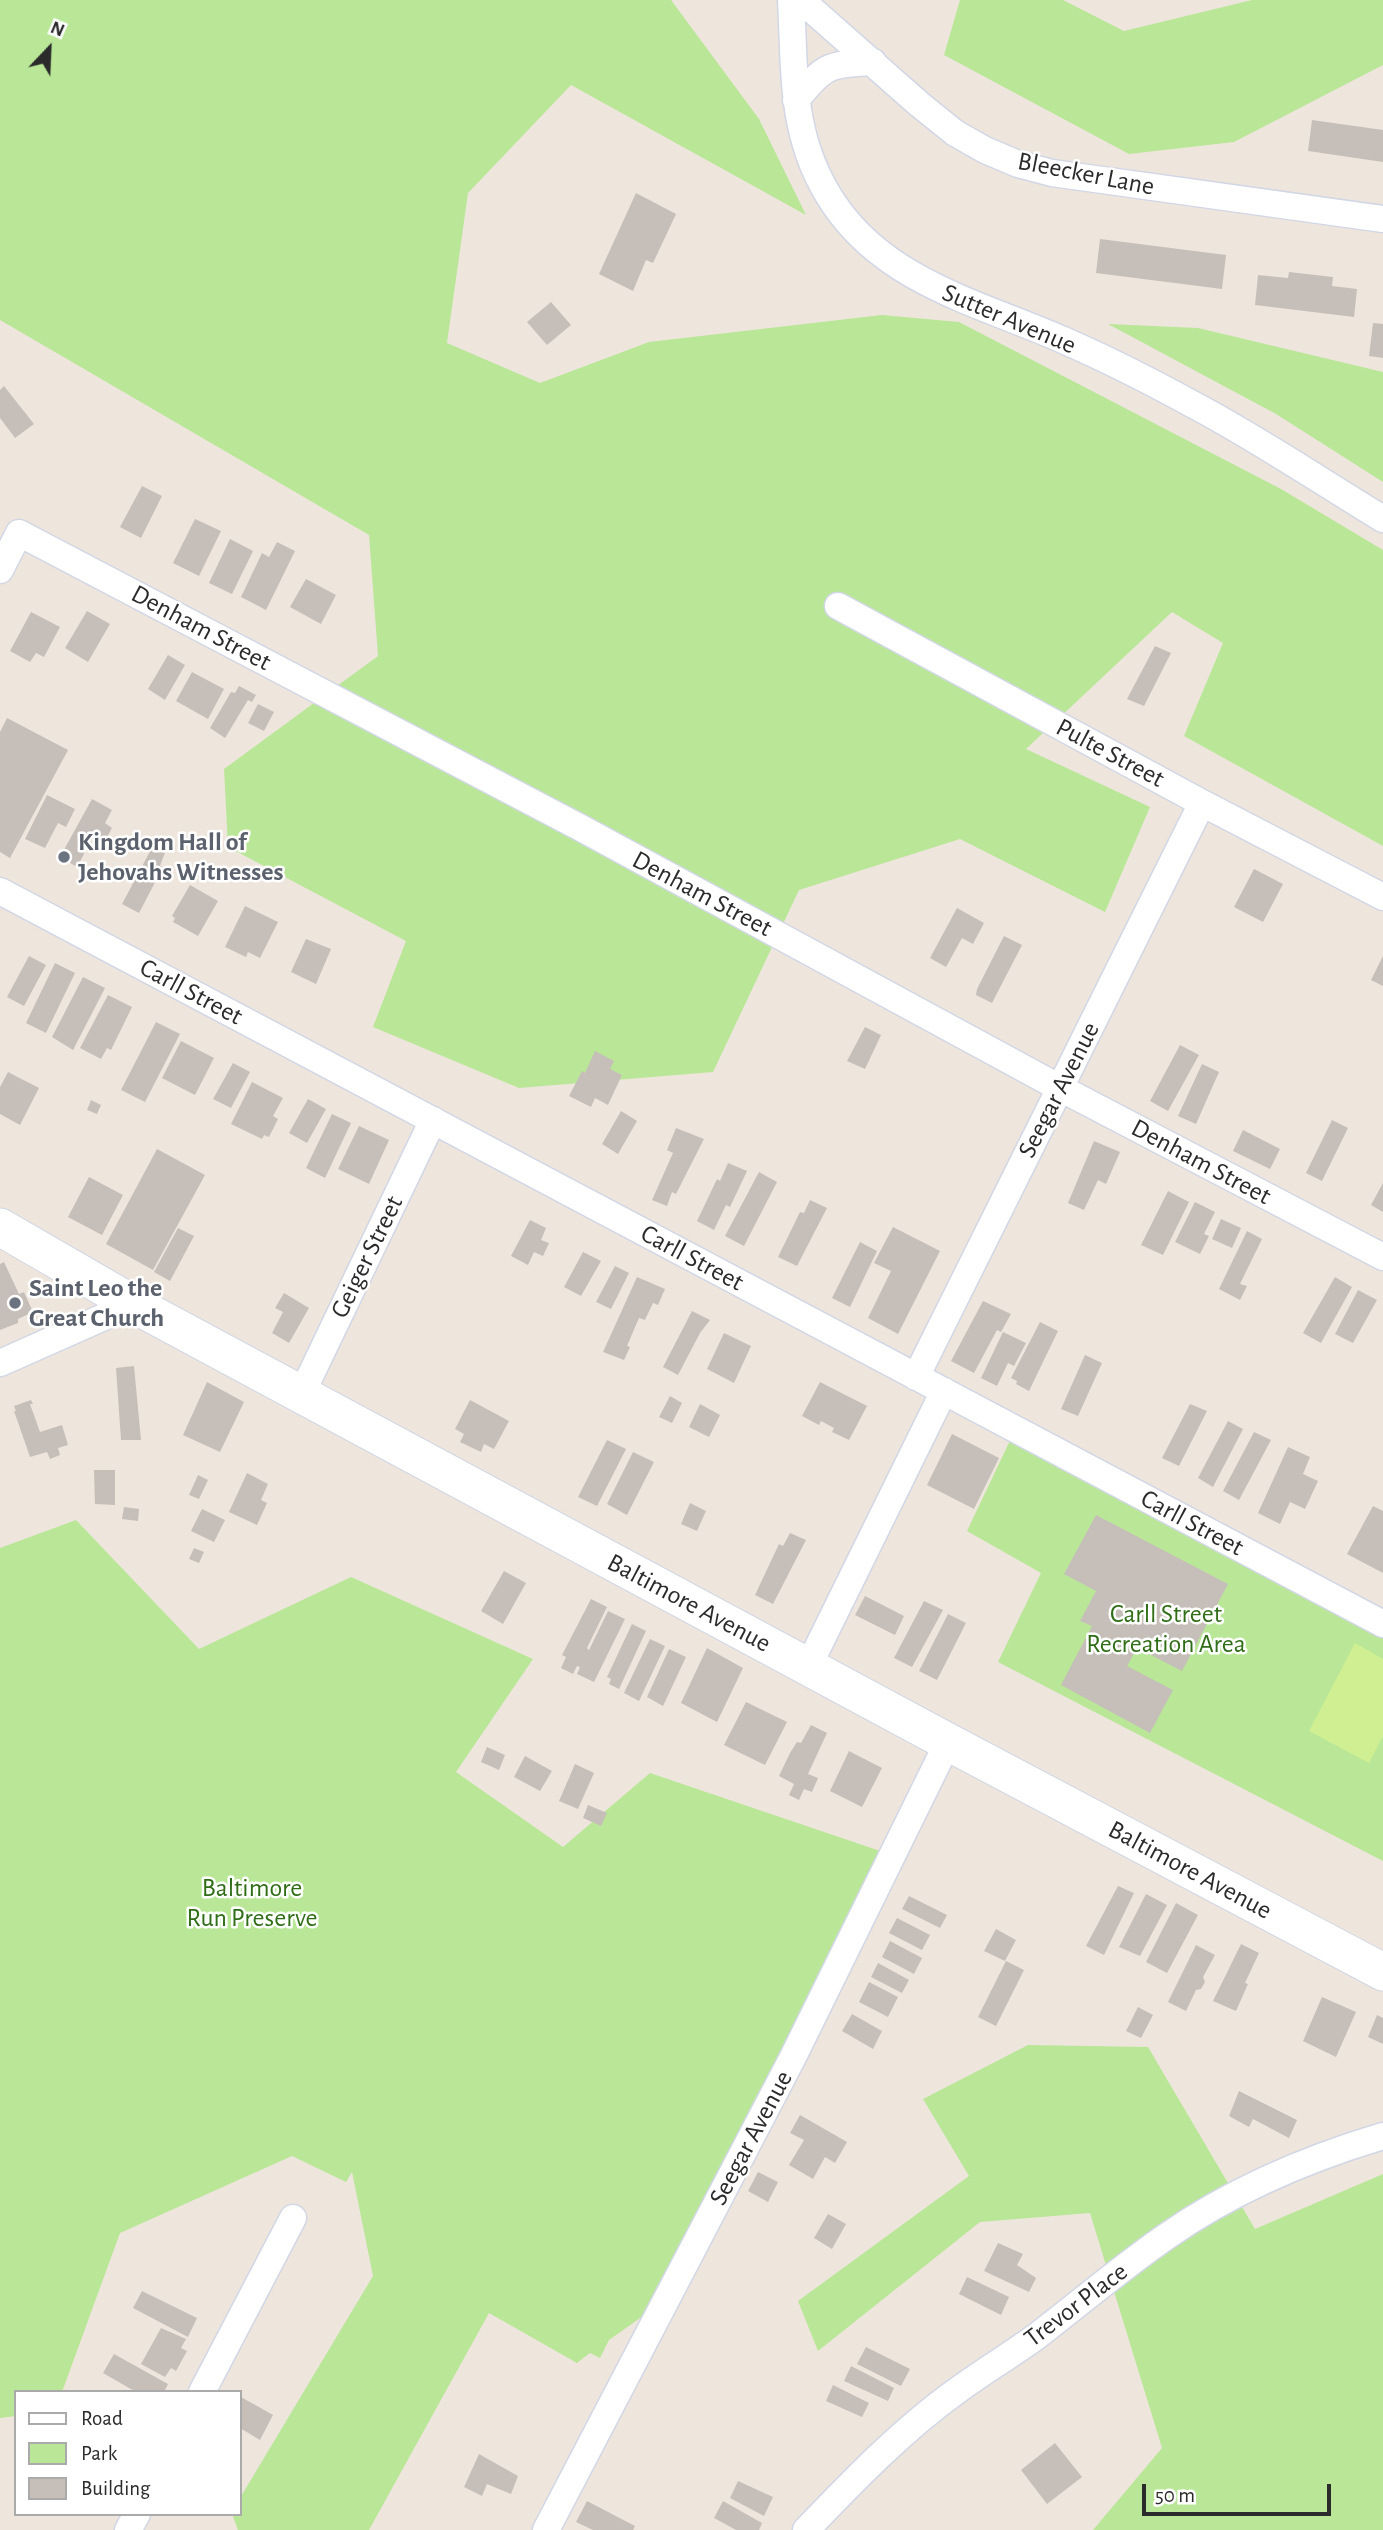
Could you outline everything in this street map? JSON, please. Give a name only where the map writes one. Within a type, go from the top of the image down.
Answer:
[{"type":"street","name":"Sutter Avenue","points":[[791,0],[796,100],[803,142],[817,175],[835,205],[857,233],[884,257],[937,289],[1065,340],[1193,404],[1383,519]]},
{"type":"street","name":"Bleecker Lane","points":[[801,0],[955,133],[985,150],[1018,163],[1052,173],[1383,219]]},
{"type":"street","points":[[796,100],[817,75],[834,65],[873,62]]},
{"type":"street","name":"Denham Street","points":[[0,570],[19,533],[581,828],[1060,1088],[1383,1257]]},
{"type":"street","name":"Pulte Street","points":[[838,606],[1202,803],[1383,897]]},
{"type":"street","name":"Seegar Avenue","points":[[916,1377],[1202,803]]},
{"type":"street","name":"Carll Street","points":[[0,891],[1383,1624]]},
{"type":"street","name":"Geiger Street","points":[[302,1394],[433,1120]]},
{"type":"street","name":"Baltimore Avenue","points":[[0,1227],[133,1304],[807,1667],[1383,1972]]},
{"type":"street","points":[[0,1363],[133,1304]]},
{"type":"street","points":[[807,1667],[944,1391]]},
{"type":"street","name":"Seegar Avenue","points":[[546,2530],[793,2057],[948,1742]]},
{"type":"street","name":"Trevor Place","points":[[806,2530],[843,2491],[911,2428],[957,2391],[1034,2339],[1168,2236],[1217,2204],[1280,2172],[1335,2150],[1383,2136]]},
{"type":"street","points":[[203,2390],[293,2218]]},
{"type":"green space","points":[[0,0],[671,0],[759,119],[806,215],[571,85],[468,193],[447,343],[540,383],[649,342],[882,315],[959,322],[1281,489],[1383,550],[1383,846],[1184,736],[1223,643],[1172,612],[1026,749],[1150,807],[1105,912],[960,839],[799,890],[713,1072],[519,1088],[373,1027],[406,941],[228,847],[224,769],[378,656],[369,535],[0,320]]},
{"type":"green space","points":[[960,0],[1063,0],[1124,31],[1252,0],[1383,0],[1383,65],[1234,142],[1129,154],[944,55]]},
{"type":"green space","points":[[1108,324],[1198,328],[1383,372],[1383,482],[1276,414]]},
{"type":"green space","name":"Carll Street Recreation Area","points":[[1015,1430],[1383,1624],[1383,1861],[998,1662],[1041,1573],[967,1531]]},
{"type":"green space","name":"Baltimore Run Preserve","points":[[76,1520],[199,1649],[351,1577],[533,1659],[456,1772],[563,1847],[650,1773],[892,1855],[667,2299],[609,2340],[600,2358],[590,2353],[577,2363],[489,2313],[369,2530],[238,2530],[233,2516],[242,2516],[242,2495],[373,2276],[352,2172],[346,2182],[292,2156],[120,2233],[63,2390],[14,2390],[14,2416],[0,2418],[0,1548]]},
{"type":"green space","points":[[1355,1643],[1383,1659],[1383,1736],[1369,1763],[1309,1731]]},
{"type":"green space","points":[[1028,2045],[1148,2047],[1255,2229],[1383,2174],[1383,2530],[1093,2530],[1162,2448],[1090,2213],[980,2222],[818,2351],[798,2301],[969,2176],[923,2099]]},
{"type":"building","points":[[1312,120],[1383,130],[1383,162],[1308,151]]},
{"type":"building","points":[[636,193],[676,214],[653,263],[646,260],[633,291],[599,274]]},
{"type":"building","points":[[1100,239],[1226,255],[1222,289],[1096,273]]},
{"type":"building","points":[[1289,272],[1333,277],[1332,286],[1357,289],[1354,317],[1255,305],[1258,275],[1288,278]]},
{"type":"building","points":[[551,302],[571,325],[547,345],[527,322]]},
{"type":"building","points":[[1373,323],[1383,324],[1383,358],[1369,356]]},
{"type":"building","points":[[4,386],[34,424],[15,438],[0,418],[0,390]]},
{"type":"building","points":[[142,486],[162,496],[141,538],[120,527]]},
{"type":"building","points":[[195,519],[221,531],[199,576],[173,563]]},
{"type":"building","points":[[230,539],[253,551],[232,594],[209,583]]},
{"type":"building","points":[[277,542],[295,551],[266,610],[241,597],[262,553],[269,557]]},
{"type":"building","points":[[306,579],[336,595],[321,624],[290,607]]},
{"type":"building","points":[[87,611],[110,624],[88,662],[65,648]]},
{"type":"building","points":[[31,612],[60,627],[44,657],[36,653],[30,662],[10,651]]},
{"type":"building","points":[[1155,646],[1171,653],[1144,706],[1127,699]]},
{"type":"building","points":[[168,655],[185,665],[165,700],[148,689]]},
{"type":"building","points":[[192,672],[224,689],[208,719],[176,701]]},
{"type":"building","points":[[239,686],[256,695],[252,702],[248,700],[225,738],[210,728],[231,692],[235,693]]},
{"type":"building","points":[[258,704],[274,712],[264,731],[248,723]]},
{"type":"building","points":[[7,718],[68,750],[10,858],[0,852],[0,732]]},
{"type":"building","points":[[47,795],[75,809],[66,827],[58,823],[45,848],[25,839]]},
{"type":"building","points":[[92,799],[112,810],[105,823],[112,828],[103,845],[92,839],[77,867],[60,857]]},
{"type":"building","points":[[155,842],[167,847],[160,866],[163,867],[139,913],[122,904]]},
{"type":"building","points":[[1254,869],[1283,884],[1263,922],[1234,907]]},
{"type":"building","points":[[190,885],[218,901],[198,936],[173,922],[175,918],[172,916]]},
{"type":"building","points":[[245,906],[278,922],[260,958],[248,952],[246,957],[225,947]]},
{"type":"building","points":[[957,908],[984,923],[973,944],[962,938],[946,967],[930,958]]},
{"type":"building","points":[[1004,936],[1022,945],[992,1003],[976,995],[977,989]]},
{"type":"building","points":[[306,939],[331,949],[316,984],[291,972]]},
{"type":"building","points":[[29,956],[46,965],[24,1006],[7,997]]},
{"type":"building","points":[[1383,956],[1383,986],[1371,980]]},
{"type":"building","points":[[55,963],[75,973],[46,1033],[26,1023]]},
{"type":"building","points":[[83,977],[105,988],[73,1050],[52,1037]]},
{"type":"building","points":[[108,995],[132,1007],[111,1050],[107,1048],[101,1059],[80,1048]]},
{"type":"building","points":[[156,1022],[180,1034],[145,1102],[121,1090]]},
{"type":"building","points":[[865,1027],[881,1035],[865,1069],[847,1061]]},
{"type":"building","points":[[181,1041],[214,1058],[195,1095],[162,1078]]},
{"type":"building","points":[[1180,1045],[1199,1055],[1168,1111],[1150,1101]]},
{"type":"building","points":[[595,1051],[614,1061],[610,1069],[622,1075],[608,1105],[595,1098],[591,1107],[569,1096],[582,1071],[585,1073]]},
{"type":"building","points":[[233,1063],[250,1072],[231,1108],[213,1099]]},
{"type":"building","points":[[1202,1064],[1219,1072],[1196,1124],[1178,1116]]},
{"type":"building","points":[[8,1072],[39,1088],[20,1125],[0,1114],[0,1087]]},
{"type":"building","points":[[252,1082],[283,1098],[273,1116],[278,1119],[269,1137],[264,1135],[262,1139],[231,1124]]},
{"type":"building","points":[[308,1099],[326,1109],[307,1143],[289,1133]]},
{"type":"building","points":[[91,1100],[101,1105],[97,1114],[87,1110]]},
{"type":"building","points":[[621,1111],[637,1121],[618,1154],[602,1144]]},
{"type":"building","points":[[332,1114],[351,1123],[325,1178],[306,1168]]},
{"type":"building","points":[[1332,1120],[1348,1128],[1322,1181],[1306,1173]]},
{"type":"building","points":[[359,1126],[389,1140],[369,1184],[338,1169]]},
{"type":"building","points":[[676,1128],[704,1139],[676,1194],[672,1192],[667,1206],[652,1200],[673,1153],[667,1150]]},
{"type":"building","points":[[1243,1130],[1280,1149],[1270,1169],[1233,1151]]},
{"type":"building","points":[[1094,1141],[1120,1152],[1106,1184],[1098,1180],[1084,1210],[1068,1203]]},
{"type":"building","points":[[157,1149],[205,1175],[153,1270],[106,1244]]},
{"type":"building","points":[[728,1163],[747,1171],[730,1207],[726,1205],[714,1230],[697,1221],[717,1179],[720,1181]]},
{"type":"building","points":[[759,1172],[777,1182],[744,1246],[725,1236]]},
{"type":"building","points":[[89,1177],[123,1195],[102,1235],[68,1217]]},
{"type":"building","points":[[1383,1183],[1383,1212],[1371,1205]]},
{"type":"building","points":[[1168,1191],[1189,1202],[1163,1255],[1141,1245]]},
{"type":"building","points":[[810,1200],[827,1208],[797,1266],[778,1257],[800,1212],[804,1213]]},
{"type":"building","points":[[1195,1202],[1215,1212],[1204,1234],[1209,1236],[1200,1254],[1175,1242]]},
{"type":"building","points":[[1221,1219],[1241,1228],[1232,1248],[1212,1239]]},
{"type":"building","points":[[530,1220],[546,1228],[541,1240],[549,1243],[543,1256],[534,1252],[528,1265],[511,1256]]},
{"type":"building","points":[[893,1227],[940,1251],[898,1334],[868,1318],[891,1271],[874,1263]]},
{"type":"building","points":[[178,1228],[194,1236],[170,1281],[154,1272]]},
{"type":"building","points":[[1247,1231],[1262,1239],[1240,1284],[1247,1286],[1240,1300],[1219,1289]]},
{"type":"building","points":[[860,1242],[877,1251],[850,1307],[832,1298]]},
{"type":"building","points":[[583,1252],[601,1261],[581,1296],[564,1287]]},
{"type":"building","name":"Saint Leo the Great Church","points":[[4,1262],[19,1294],[24,1292],[33,1312],[18,1319],[18,1323],[0,1330],[0,1264]]},
{"type":"building","points":[[615,1266],[629,1273],[611,1309],[596,1302]]},
{"type":"building","points":[[637,1277],[665,1289],[658,1305],[653,1303],[645,1320],[639,1318],[624,1360],[603,1352]]},
{"type":"building","points":[[1335,1277],[1352,1287],[1321,1343],[1303,1333]]},
{"type":"building","points":[[1358,1290],[1377,1300],[1353,1343],[1335,1334]]},
{"type":"building","points":[[284,1293],[309,1308],[289,1343],[272,1333],[283,1312],[275,1308]]},
{"type":"building","points":[[983,1301],[1011,1314],[1001,1332],[997,1330],[974,1373],[951,1361]]},
{"type":"building","points":[[692,1311],[710,1320],[700,1333],[678,1375],[663,1367]]},
{"type":"building","points":[[1040,1322],[1058,1331],[1029,1391],[1011,1378]]},
{"type":"building","points":[[1003,1332],[1026,1343],[1014,1366],[1008,1363],[997,1386],[981,1378]]},
{"type":"building","points":[[724,1333],[751,1346],[734,1383],[707,1369]]},
{"type":"building","points":[[1085,1355],[1102,1363],[1078,1416],[1061,1409]]},
{"type":"building","points":[[134,1366],[141,1440],[121,1440],[116,1368]]},
{"type":"building","points":[[207,1382],[244,1402],[220,1452],[183,1435]]},
{"type":"building","points":[[820,1382],[867,1406],[849,1440],[832,1432],[834,1428],[821,1421],[819,1425],[802,1416]]},
{"type":"building","points":[[670,1396],[682,1403],[672,1423],[659,1417]]},
{"type":"building","points":[[31,1400],[40,1432],[62,1425],[68,1445],[58,1448],[60,1455],[50,1459],[47,1452],[30,1457],[14,1406]]},
{"type":"building","points":[[470,1400],[509,1421],[494,1449],[484,1444],[481,1452],[460,1442],[464,1434],[455,1429]]},
{"type":"building","points":[[700,1404],[720,1415],[709,1437],[689,1427]]},
{"type":"building","points":[[1190,1404],[1207,1411],[1179,1466],[1162,1458]]},
{"type":"building","points":[[1228,1421],[1243,1429],[1213,1487],[1198,1478]]},
{"type":"building","points":[[1254,1432],[1271,1440],[1239,1500],[1223,1491]]},
{"type":"building","points":[[952,1434],[999,1458],[974,1509],[927,1485]]},
{"type":"building","points":[[607,1440],[626,1449],[597,1506],[578,1497]]},
{"type":"building","points":[[1288,1447],[1310,1457],[1303,1474],[1318,1481],[1305,1509],[1290,1502],[1280,1524],[1258,1513]]},
{"type":"building","points":[[633,1452],[654,1462],[627,1515],[607,1504]]},
{"type":"building","points":[[94,1470],[115,1470],[115,1505],[95,1504]]},
{"type":"building","points":[[247,1473],[268,1484],[261,1500],[267,1503],[257,1525],[229,1512]]},
{"type":"building","points":[[198,1475],[208,1480],[199,1499],[189,1495]]},
{"type":"building","points":[[690,1503],[706,1511],[697,1531],[681,1524]]},
{"type":"building","points":[[1373,1506],[1383,1511],[1383,1573],[1347,1554]]},
{"type":"building","points":[[124,1507],[139,1509],[138,1521],[122,1519]]},
{"type":"building","points":[[202,1509],[225,1520],[214,1542],[191,1531]]},
{"type":"building","points":[[1096,1515],[1228,1584],[1182,1671],[1137,1648],[1127,1666],[1173,1690],[1150,1733],[1061,1685],[1092,1626],[1080,1621],[1096,1591],[1064,1574]]},
{"type":"building","points":[[790,1533],[806,1540],[773,1604],[755,1595],[779,1544],[783,1546]]},
{"type":"building","points":[[194,1548],[204,1552],[199,1563],[189,1559]]},
{"type":"building","points":[[504,1571],[526,1583],[503,1624],[481,1611]]},
{"type":"building","points":[[865,1596],[904,1616],[895,1635],[855,1615]]},
{"type":"building","points":[[591,1599],[607,1607],[587,1648],[589,1650],[608,1611],[625,1619],[594,1682],[577,1674],[580,1667],[577,1666],[573,1674],[561,1668],[566,1657],[562,1655]]},
{"type":"building","points":[[924,1601],[943,1610],[912,1667],[894,1658]]},
{"type":"building","points":[[948,1614],[966,1623],[937,1680],[919,1671]]},
{"type":"building","points":[[632,1624],[646,1631],[619,1689],[609,1684],[611,1679],[607,1677]]},
{"type":"building","points":[[650,1639],[665,1646],[639,1701],[624,1693]]},
{"type":"building","points":[[707,1648],[743,1668],[717,1722],[681,1703]]},
{"type":"building","points":[[669,1649],[686,1657],[663,1706],[647,1697]]},
{"type":"building","points":[[746,1702],[787,1722],[765,1765],[724,1745]]},
{"type":"building","points":[[811,1725],[827,1733],[808,1774],[818,1778],[812,1792],[804,1789],[799,1800],[789,1795],[794,1784],[779,1776],[790,1753],[797,1742],[801,1743]]},
{"type":"building","points":[[487,1747],[505,1755],[499,1770],[481,1762]]},
{"type":"building","points":[[849,1751],[882,1768],[862,1807],[830,1791]]},
{"type":"building","points":[[525,1756],[552,1771],[540,1791],[514,1777]]},
{"type":"building","points":[[575,1764],[594,1773],[578,1809],[559,1801]]},
{"type":"building","points":[[588,1805],[607,1813],[601,1826],[583,1818]]},
{"type":"building","points":[[1118,1886],[1134,1893],[1104,1955],[1086,1946]]},
{"type":"building","points":[[1146,1894],[1167,1905],[1140,1956],[1119,1947]]},
{"type":"building","points":[[909,1896],[947,1915],[940,1928],[902,1909]]},
{"type":"building","points":[[1176,1903],[1198,1915],[1167,1973],[1146,1962]]},
{"type":"building","points":[[897,1918],[930,1935],[922,1950],[889,1933]]},
{"type":"building","points":[[996,1929],[1016,1940],[1005,1961],[984,1951]]},
{"type":"building","points":[[890,1941],[922,1958],[914,1974],[882,1957]]},
{"type":"building","points":[[1241,1944],[1259,1953],[1236,2011],[1213,2001]]},
{"type":"building","points":[[1196,1945],[1215,1955],[1203,1977],[1205,1982],[1201,1989],[1196,1990],[1186,2011],[1168,2002]]},
{"type":"building","points":[[1006,1961],[1024,1970],[996,2026],[978,2017]]},
{"type":"building","points":[[878,1963],[909,1980],[902,1993],[871,1977]]},
{"type":"building","points":[[869,1982],[898,1997],[888,2017],[859,2002]]},
{"type":"building","points":[[1322,1997],[1356,2012],[1336,2057],[1303,2041]]},
{"type":"building","points":[[1138,2007],[1153,2015],[1141,2038],[1126,2031]]},
{"type":"building","points":[[852,2014],[882,2031],[873,2049],[842,2031]]},
{"type":"building","points":[[1377,2015],[1383,2018],[1383,2044],[1368,2037]]},
{"type":"building","points":[[1239,2091],[1297,2120],[1289,2138],[1253,2119],[1249,2127],[1229,2116]]},
{"type":"building","points":[[800,2115],[847,2142],[835,2163],[825,2157],[813,2179],[789,2165],[804,2140],[790,2133]]},
{"type":"building","points":[[758,2172],[778,2182],[768,2202],[748,2191]]},
{"type":"building","points":[[828,2214],[846,2224],[832,2249],[814,2238]]},
{"type":"building","points":[[998,2243],[1023,2254],[1017,2265],[1036,2278],[1029,2292],[984,2271]]},
{"type":"building","points":[[967,2277],[1009,2297],[1001,2315],[959,2294]]},
{"type":"building","points":[[142,2291],[197,2318],[188,2337],[133,2308]]},
{"type":"building","points":[[161,2328],[186,2339],[181,2348],[187,2351],[176,2371],[171,2368],[165,2377],[141,2364]]},
{"type":"building","points":[[866,2347],[910,2369],[901,2386],[857,2364]]},
{"type":"building","points":[[114,2354],[168,2384],[165,2390],[133,2390],[103,2373]]},
{"type":"building","points":[[851,2366],[894,2388],[888,2401],[844,2381]]},
{"type":"building","points":[[833,2385],[869,2403],[862,2417],[826,2401]]},
{"type":"building","points":[[242,2398],[273,2415],[260,2440],[242,2429]]},
{"type":"building","points":[[1055,2443],[1082,2477],[1047,2504],[1021,2470]]},
{"type":"building","points":[[479,2454],[518,2476],[511,2494],[487,2484],[482,2496],[464,2487]]},
{"type":"building","points":[[738,2481],[773,2497],[764,2516],[730,2498]]},
{"type":"building","points":[[587,2501],[635,2526],[633,2530],[593,2530],[576,2522]]},
{"type":"building","points":[[723,2501],[762,2523],[759,2530],[736,2530],[714,2518]]},
{"type":"place","name":"Kingdom Hall of Jehovahs Witnesses","points":[[64,857]]},
{"type":"place","name":"Saint Leo the Great Church","points":[[15,1303]]}]
